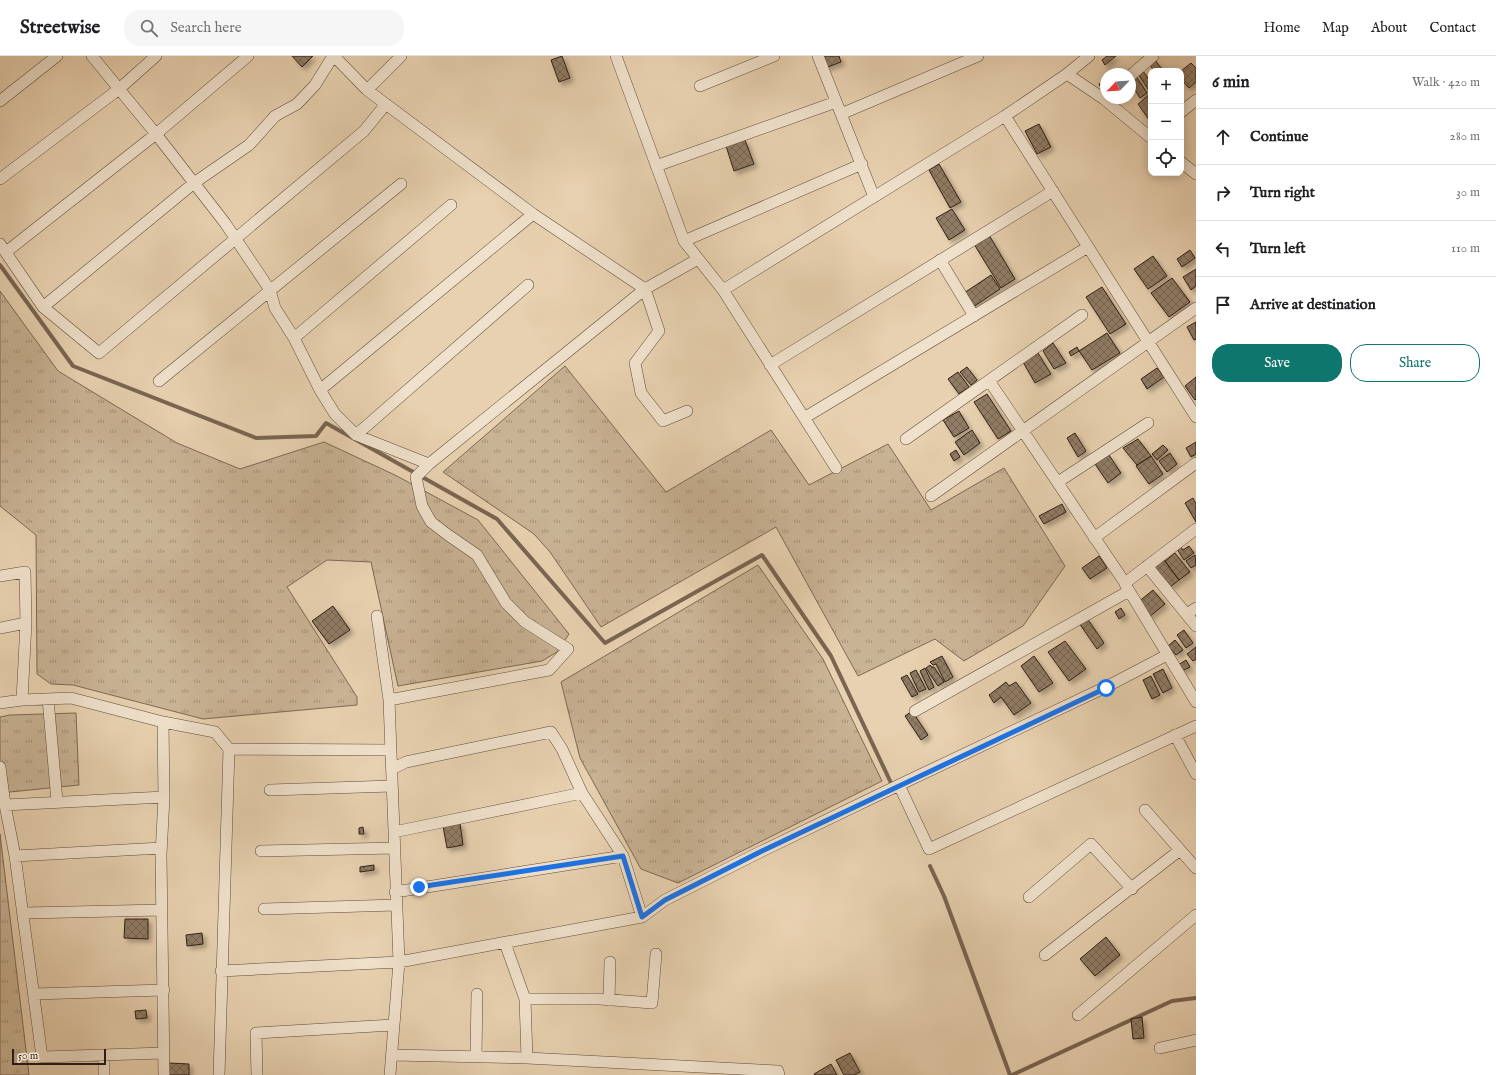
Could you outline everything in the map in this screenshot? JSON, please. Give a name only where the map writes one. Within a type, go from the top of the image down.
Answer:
[{"type":"street","points":[[0,102],[57,56]]},
{"type":"street","points":[[92,56],[156,134],[235,237],[270,290],[275,308],[294,338],[320,390],[335,414],[356,435],[423,470]]},
{"type":"street","points":[[0,179],[119,89],[156,56]]},
{"type":"street","points":[[248,56],[156,134],[3,248],[43,307],[99,353],[235,237],[364,131],[386,104]]},
{"type":"street","points":[[43,307],[194,183],[248,146],[275,116],[297,104],[315,85],[333,56],[367,90],[533,214],[645,289],[659,331],[635,363],[641,393],[663,421],[687,411]]},
{"type":"street","points":[[367,90],[401,56]]},
{"type":"street","points":[[616,56],[684,241],[723,290],[836,468]]},
{"type":"street","points":[[700,86],[774,56]]},
{"type":"street","points":[[818,56],[874,197]]},
{"type":"street","points":[[841,114],[978,56]]},
{"type":"street","points":[[723,290],[1005,116],[1067,74],[1089,56]]},
{"type":"street","points":[[1136,71],[1153,56]]},
{"type":"street","points":[[1067,74],[1100,95]]},
{"type":"street","points":[[1184,110],[1196,100]]},
{"type":"street","points":[[656,166],[836,102]]},
{"type":"street","points":[[1112,104],[1148,134]]},
{"type":"street","points":[[1005,116],[1196,417]]},
{"type":"street","points":[[684,241],[862,164]]},
{"type":"street","points":[[1184,164],[1196,174]]},
{"type":"street","points":[[159,381],[401,184]]},
{"type":"street","points":[[770,365],[1053,191]]},
{"type":"street","points":[[294,338],[451,205]]},
{"type":"street","points":[[320,390],[533,214]]},
{"type":"street","points":[[804,418],[1088,247]]},
{"type":"street","points":[[389,700],[549,670],[568,649],[525,622],[506,603],[477,555],[432,522],[422,506],[423,470],[645,289],[698,259]]},
{"type":"street","points":[[940,260],[974,316]]},
{"type":"street","points":[[356,435],[528,285]]},
{"type":"street","points":[[931,496],[1149,343],[1196,308]]},
{"type":"street","points":[[906,439],[990,382],[1082,316]]},
{"type":"street","points":[[990,382],[1127,587],[1196,702]]},
{"type":"street","points":[[1058,482],[1148,423]]},
{"type":"street","points":[[1094,538],[1196,463]]},
{"type":"street","points":[[915,711],[1127,587],[1147,566],[1196,529]]},
{"type":"street","points":[[1147,566],[1192,611],[1196,626]]},
{"type":"street","points":[[0,576],[25,572],[26,623],[22,700]]},
{"type":"street","points":[[377,616],[389,700],[399,962],[390,1075]]},
{"type":"street","points":[[0,628],[26,623]]},
{"type":"street","points":[[221,971],[399,962],[642,917],[671,897],[899,786],[1106,688],[1168,655]]},
{"type":"street","points":[[0,703],[22,700],[71,698],[163,722],[215,732],[229,749],[219,1075]]},
{"type":"street","points":[[48,699],[57,802]]},
{"type":"street","points":[[163,722],[164,797],[161,848],[164,1075]]},
{"type":"street","points":[[899,786],[929,849],[1196,726]]},
{"type":"street","points":[[392,769],[406,762],[551,732],[562,749],[582,793],[623,856],[642,917]]},
{"type":"street","points":[[1175,735],[1196,774]]},
{"type":"street","points":[[229,749],[391,750]]},
{"type":"street","points":[[0,767],[5,805],[16,856],[42,1057],[104,1057],[163,1053]]},
{"type":"street","points":[[270,790],[392,786]]},
{"type":"street","points":[[394,832],[582,793]]},
{"type":"street","points":[[5,805],[164,797]]},
{"type":"street","points":[[1145,810],[1196,868]]},
{"type":"street","points":[[1029,897],[1091,844],[1132,889]]},
{"type":"street","points":[[16,856],[161,848]]},
{"type":"street","points":[[261,851],[395,848]]},
{"type":"street","points":[[1045,956],[1180,850]]},
{"type":"street","points":[[396,892],[623,856]]},
{"type":"street","points":[[264,909],[396,905]]},
{"type":"street","points":[[24,913],[162,910]]},
{"type":"street","points":[[1078,1015],[1196,915]]},
{"type":"street","points":[[505,943],[525,1000],[527,1058]]},
{"type":"street","points":[[525,1000],[610,1000],[652,1003],[656,954]]},
{"type":"street","points":[[610,962],[610,1000]]},
{"type":"street","points":[[34,994],[164,990]]},
{"type":"street","points":[[476,1056],[477,994]]},
{"type":"street","points":[[256,1075],[256,1032],[393,1025]]},
{"type":"street","points":[[1160,1048],[1196,1040]]},
{"type":"street","points":[[392,1055],[476,1056],[670,1066],[745,1068],[778,1071],[779,1075]]},
{"type":"street","points":[[104,1057],[104,1075]]},
{"type":"green space","points":[[0,291],[58,371],[177,443],[240,469],[324,442],[397,476],[478,520],[569,634],[557,652],[542,661],[398,686],[371,562],[327,560],[287,587],[357,697],[357,705],[203,719],[73,685],[51,684],[37,674],[36,535],[0,506]]},
{"type":"green space","points":[[565,366],[666,492],[771,430],[809,485],[888,444],[931,510],[1004,468],[1065,566],[1023,626],[964,661],[935,639],[858,676],[776,527],[601,627],[550,552],[534,534],[443,472]]},
{"type":"green space","points":[[758,565],[823,659],[882,781],[678,883],[641,869],[580,758],[561,682]]},
{"type":"green space","points":[[76,713],[79,785],[0,793],[0,717],[10,715]]},
{"type":"green space","points":[[0,834],[29,1075],[0,1075]]},
{"type":"building","points":[[292,56],[313,56],[302,67]]},
{"type":"building","points":[[562,56],[570,78],[559,82],[551,60]]},
{"type":"building","points":[[821,56],[839,56],[841,62],[825,68]]},
{"type":"building","points":[[1107,56],[1116,56],[1105,65],[1102,60]]},
{"type":"building","points":[[1156,61],[1161,68],[1152,68],[1150,65]]},
{"type":"building","points":[[1191,63],[1196,68],[1196,82],[1189,88],[1184,82],[1184,69]]},
{"type":"building","points":[[1143,71],[1148,78],[1148,89],[1138,74]]},
{"type":"building","points":[[1136,76],[1147,93],[1140,98],[1136,92]]},
{"type":"building","points":[[1148,96],[1148,118],[1138,104]]},
{"type":"building","points":[[1039,124],[1051,147],[1037,154],[1025,131]]},
{"type":"building","points":[[745,140],[754,164],[734,171],[726,146]]},
{"type":"building","points":[[939,164],[961,202],[950,208],[929,170]]},
{"type":"building","points":[[952,209],[965,230],[949,240],[936,218]]},
{"type":"building","points":[[989,235],[1015,279],[1001,288],[974,244]]},
{"type":"building","points":[[1190,250],[1195,258],[1182,267],[1177,259]]},
{"type":"building","points":[[1153,256],[1167,276],[1148,289],[1134,269]]},
{"type":"building","points":[[1196,269],[1196,286],[1191,290],[1183,277]]},
{"type":"building","points":[[991,275],[1000,289],[973,307],[964,293]]},
{"type":"building","points":[[1172,278],[1190,302],[1169,317],[1151,293]]},
{"type":"building","points":[[1102,287],[1126,324],[1110,334],[1086,297]]},
{"type":"building","points":[[1196,322],[1196,339],[1194,340],[1187,327]]},
{"type":"building","points":[[1107,333],[1120,353],[1092,370],[1079,351]]},
{"type":"building","points":[[1053,343],[1066,363],[1054,369],[1043,351]]},
{"type":"building","points":[[1077,347],[1079,351],[1071,356],[1069,352]]},
{"type":"building","points":[[1038,353],[1051,374],[1035,383],[1023,362]]},
{"type":"building","points":[[967,367],[977,380],[971,385],[960,372]]},
{"type":"building","points":[[1157,368],[1164,377],[1147,389],[1141,379]]},
{"type":"building","points":[[958,372],[969,387],[959,394],[948,379]]},
{"type":"building","points":[[1196,377],[1196,399],[1195,400],[1185,386]]},
{"type":"building","points":[[987,394],[1011,431],[998,439],[974,402]]},
{"type":"building","points":[[959,411],[969,428],[954,437],[943,420]]},
{"type":"building","points":[[972,430],[980,443],[964,455],[955,442]]},
{"type":"building","points":[[1075,433],[1086,451],[1078,457],[1067,438]]},
{"type":"building","points":[[1138,439],[1151,456],[1137,465],[1123,448]]},
{"type":"building","points":[[1196,442],[1196,454],[1191,457],[1186,448]]},
{"type":"building","points":[[1163,445],[1168,450],[1157,460],[1152,454]]},
{"type":"building","points":[[956,450],[960,457],[954,461],[950,454]]},
{"type":"building","points":[[1170,453],[1177,464],[1167,472],[1159,461]]},
{"type":"building","points":[[1109,455],[1121,473],[1108,483],[1095,464]]},
{"type":"building","points":[[1151,456],[1163,474],[1149,484],[1136,466]]},
{"type":"building","points":[[1193,498],[1196,504],[1196,522],[1185,503]]},
{"type":"building","points":[[1062,504],[1066,512],[1044,524],[1039,516]]},
{"type":"building","points":[[1180,546],[1183,550],[1189,546],[1194,553],[1184,560],[1177,549]]},
{"type":"building","points":[[1175,553],[1190,572],[1179,580],[1165,561]]},
{"type":"building","points":[[1195,555],[1196,565],[1191,568],[1186,561]]},
{"type":"building","points":[[1099,556],[1107,568],[1090,579],[1082,568]]},
{"type":"building","points":[[1164,560],[1179,580],[1170,587],[1154,567]]},
{"type":"building","points":[[1153,590],[1165,604],[1149,617],[1137,603]]},
{"type":"building","points":[[333,606],[350,630],[329,644],[312,621]]},
{"type":"building","points":[[1121,608],[1125,615],[1119,619],[1115,612]]},
{"type":"building","points":[[1087,618],[1104,643],[1097,649],[1079,623]]},
{"type":"building","points":[[1184,630],[1193,643],[1186,648],[1177,635]]},
{"type":"building","points":[[1175,640],[1183,650],[1176,655],[1168,646]]},
{"type":"building","points":[[1065,641],[1086,669],[1069,681],[1048,652]]},
{"type":"building","points":[[1196,647],[1196,659],[1193,661],[1187,654]]},
{"type":"building","points":[[942,656],[953,677],[945,682],[936,664],[933,665],[930,662]]},
{"type":"building","points":[[1034,656],[1053,683],[1039,692],[1021,666]]},
{"type":"building","points":[[1186,660],[1190,667],[1182,671],[1178,665]]},
{"type":"building","points":[[930,665],[934,667],[944,682],[938,686],[926,668]]},
{"type":"building","points":[[925,668],[934,687],[929,690],[920,671]]},
{"type":"building","points":[[1163,669],[1172,688],[1163,693],[1153,674]]},
{"type":"building","points":[[916,670],[926,689],[919,692],[910,673]]},
{"type":"building","points":[[907,675],[918,694],[912,697],[901,678]]},
{"type":"building","points":[[1151,676],[1160,695],[1152,699],[1143,680]]},
{"type":"building","points":[[1006,682],[1009,686],[1016,682],[1031,703],[1014,715],[1001,697],[994,703],[989,695]]},
{"type":"building","points":[[912,711],[928,735],[921,740],[905,716]]},
{"type":"building","points":[[460,823],[463,845],[447,848],[443,826]]},
{"type":"building","points":[[363,827],[364,834],[359,834],[359,828]]},
{"type":"building","points":[[374,865],[374,870],[360,872],[360,867]]},
{"type":"building","points":[[125,919],[148,919],[148,939],[124,938]]},
{"type":"building","points":[[202,933],[203,944],[187,946],[186,935]]},
{"type":"building","points":[[1106,937],[1120,955],[1095,976],[1080,959]]},
{"type":"building","points":[[146,1010],[147,1018],[136,1019],[135,1011]]},
{"type":"building","points":[[1142,1017],[1144,1038],[1133,1039],[1131,1019]]},
{"type":"building","points":[[850,1053],[860,1072],[854,1075],[844,1075],[836,1060]]},
{"type":"building","points":[[169,1063],[189,1064],[189,1075],[169,1075]]},
{"type":"building","points":[[831,1064],[837,1075],[814,1074]]},
{"type":"waterway","points":[[0,265],[73,366],[256,438],[316,436],[326,423],[497,519],[605,643],[762,555],[831,656],[892,785]]},
{"type":"waterway","points":[[930,866],[944,896],[1010,1075]]},
{"type":"waterway","points":[[1012,1075],[1172,1001],[1196,998]]},
{"type":"route","points":[[419,887],[623,856],[642,917],[665,900],[760,852],[1106,688]]}]
